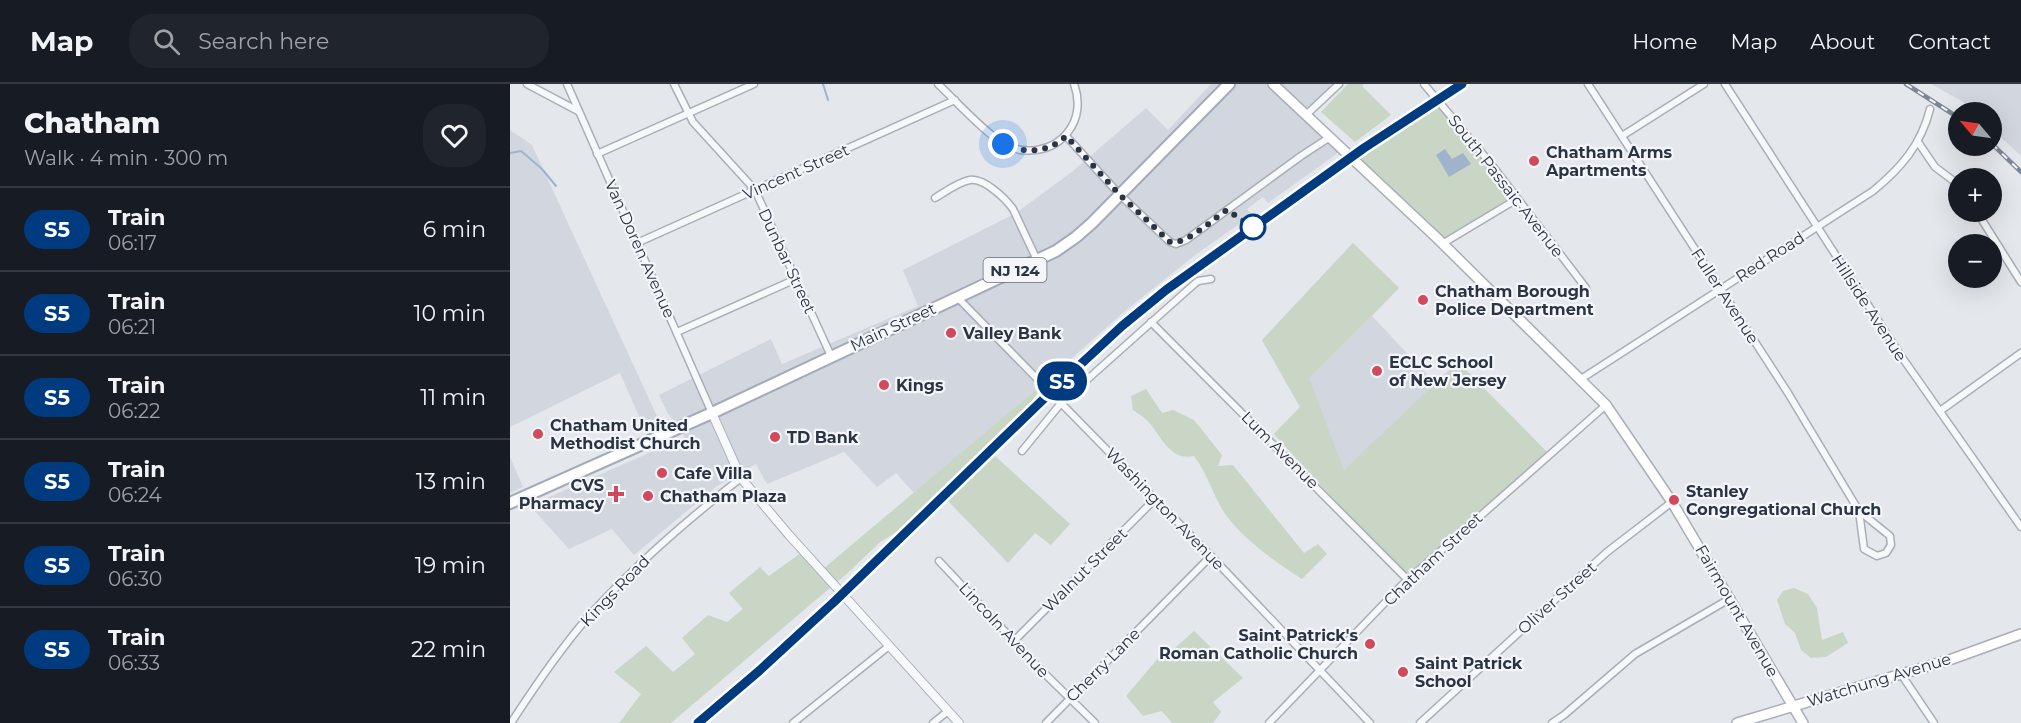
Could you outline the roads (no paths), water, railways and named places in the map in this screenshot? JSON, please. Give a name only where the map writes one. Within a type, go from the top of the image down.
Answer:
[{"type":"main road","name":"Main Street","points":[[510,503],[712,413],[1056,251],[1076,237],[1120,195],[1229,84]]},
{"type":"main road","name":"Fairmount Avenue","points":[[1273,84],[1442,244],[1606,405],[1672,502],[1731,598],[1803,723]]},
{"type":"main road","name":"Watchung Avenue","points":[[1737,723],[1901,674],[2021,634]]},
{"type":"street","points":[[527,84],[579,112]]},
{"type":"street","name":"Van Doren Avenue","points":[[567,84],[712,413]]},
{"type":"street","name":"Dunbar Street","points":[[674,84],[693,122],[755,190],[831,356]]},
{"type":"street","points":[[597,154],[754,84]]},
{"type":"street","points":[[938,84],[999,141],[1026,151],[1045,149],[1066,136],[1078,110],[1078,95],[1074,84]]},
{"type":"street","points":[[1306,115],[1339,84]]},
{"type":"street","name":"South Passaic Avenue","points":[[1424,84],[1586,288]]},
{"type":"street","name":"Fuller Avenue","points":[[1588,84],[1788,393],[1858,511],[1890,536],[1891,545],[1886,553],[1876,556],[1864,549],[1858,511]]},
{"type":"street","points":[[1622,136],[1704,84]]},
{"type":"street","name":"Hillside Avenue","points":[[1725,84],[1899,353],[2018,518],[2021,527]]},
{"type":"street","name":"Vincent Street","points":[[637,243],[955,100]]},
{"type":"street","name":"Red Road","points":[[1581,379],[1873,190],[1902,165],[1918,142],[1930,109]]},
{"type":"street","points":[[1066,136],[1120,195],[1170,242],[1176,244],[1186,240],[1330,137]]},
{"type":"street","points":[[1918,142],[1935,167],[1948,177]]},
{"type":"street","points":[[935,198],[966,182],[976,180],[983,184],[1013,209],[1037,260]]},
{"type":"street","points":[[1442,244],[1517,199]]},
{"type":"street","points":[[1983,222],[2021,282]]},
{"type":"street","points":[[677,332],[796,279]]},
{"type":"street","points":[[1022,451],[1062,402],[1198,281],[1211,279]]},
{"type":"street","name":"Washington Avenue","points":[[957,297],[1062,402],[1370,723]]},
{"type":"street","name":"Lum Avenue","points":[[1151,322],[1408,580]]},
{"type":"street","points":[[1940,411],[2021,353]]},
{"type":"street","name":"Chatham Street","points":[[1269,723],[1408,580],[1606,405]]},
{"type":"street","points":[[712,413],[741,478],[959,723]]},
{"type":"street","name":"Kings Road","points":[[511,723],[561,651],[604,600],[649,555],[741,478]]},
{"type":"street","name":"Walnut Street","points":[[1014,641],[1155,499]]},
{"type":"street","name":"Oliver Street","points":[[1420,723],[1607,552],[1672,502]]},
{"type":"street","name":"Cherry Lane","points":[[1046,723],[1211,556]]},
{"type":"street","name":"Lincoln Avenue","points":[[939,561],[1095,723]]},
{"type":"street","points":[[1552,723],[1635,654],[1731,598]]},
{"type":"street","points":[[794,723],[889,646]]},
{"type":"street","points":[[1901,674],[1934,723]]},
{"type":"street","points":[[933,723],[948,711]]},
{"type":"water","points":[[1445,149],[1452,159],[1463,153],[1471,164],[1449,177],[1436,155]]},
{"type":"waterway","points":[[823,84],[828,100]]},
{"type":"waterway","points":[[510,153],[521,151],[542,169],[556,186]]},
{"type":"railway","points":[[698,723],[835,601],[1122,326],[1166,290],[1364,148],[1462,84]]},
{"type":"railway","points":[[1906,84],[1948,111]]},
{"type":"railway","points":[[2002,154],[2021,172]]},
{"type":"train","name":"S5","points":[[698,723],[787,646],[1122,326],[1166,290],[1364,148],[1462,84]]},
{"type":"place","name":"Chatham Arms Apartments","points":[[1534,161]]},
{"type":"place","name":"Chatham Borough Police Department","points":[[1423,300]]},
{"type":"place","name":"Valley Bank","points":[[951,333]]},
{"type":"place","name":"ECLC School of New Jersey","points":[[1377,371]]},
{"type":"place","name":"Kings","points":[[884,385]]},
{"type":"place","name":"Chatham United Methodist Church","points":[[538,434]]},
{"type":"place","name":"TD Bank","points":[[775,437]]},
{"type":"place","name":"Cafe Villa","points":[[662,473]]},
{"type":"place","name":"CVS Pharmacy","points":[[616,494]]},
{"type":"place","name":"Chatham Plaza","points":[[648,496]]},
{"type":"place","name":"Stanley Congregational Church","points":[[1674,500]]},
{"type":"place","name":"Saint Patrick's Roman Catholic Church","points":[[1370,644]]},
{"type":"place","name":"Saint Patrick School","points":[[1403,672]]}]
